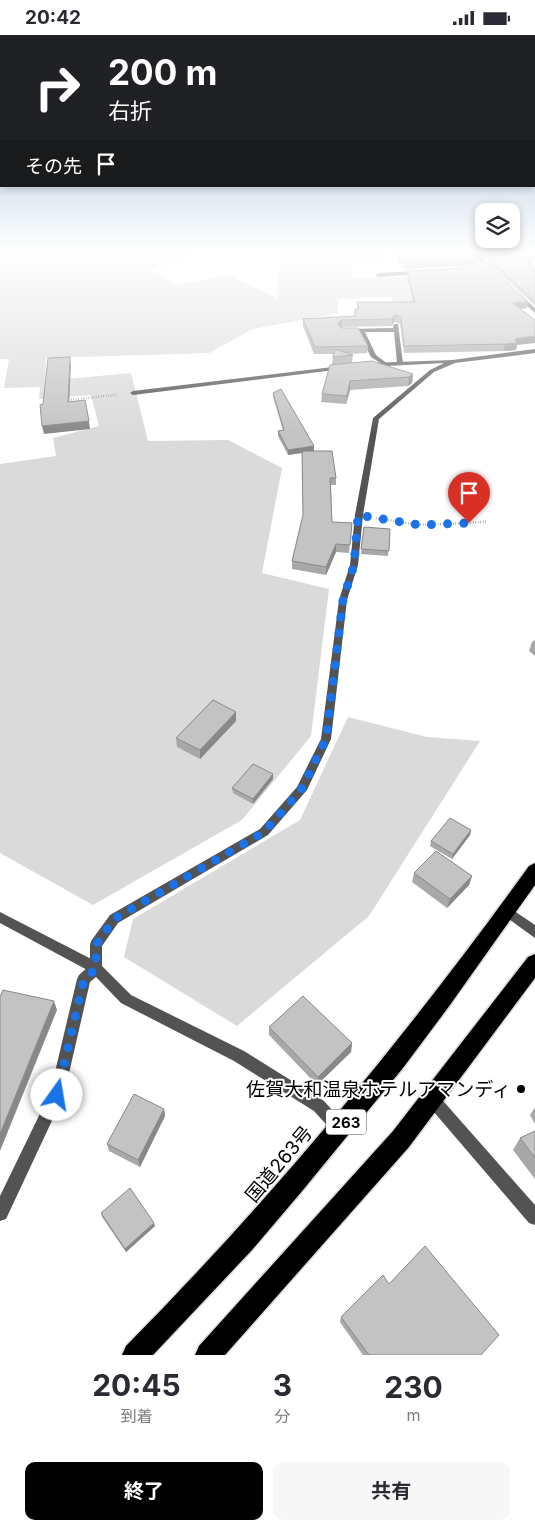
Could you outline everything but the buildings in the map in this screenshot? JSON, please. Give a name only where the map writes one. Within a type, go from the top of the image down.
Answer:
[{"type":"highway","name":"国道263号","points":[[135,1355],[252,1234],[340,1129],[395,1061],[535,871]]},
{"type":"highway","points":[[208,1355],[401,1139],[535,963]]},
{"type":"street","points":[[342,331],[397,327],[400,363]]},
{"type":"street","points":[[361,331],[373,356],[385,364]]},
{"type":"street","points":[[356,366],[454,361],[535,351]]},
{"type":"street","points":[[96,969],[96,945],[114,919],[264,832],[301,790],[326,739],[343,600],[354,565],[358,515],[376,418],[432,371],[454,361]]},
{"type":"street","points":[[133,393],[347,367]]},
{"type":"street","points":[[507,911],[535,932]]},
{"type":"street","points":[[0,917],[96,969],[126,999],[239,1056],[319,1106],[340,1129]]},
{"type":"street","points":[[0,1213],[57,1095],[84,979],[96,969]]},
{"type":"street","points":[[432,1099],[535,1217]]},
{"type":"path","points":[[60,400],[133,393]]},
{"type":"path","points":[[358,515],[420,525],[486,521]]},
{"type":"shaded area","points":[[0,312],[338,312],[253,329],[209,353],[46,358],[45,381],[131,373],[148,441],[228,440],[282,468],[262,573],[329,589],[311,736],[242,820],[93,905],[0,853],[0,464],[56,456],[53,438],[99,426],[91,395],[39,399],[40,387],[4,388],[9,359],[0,359]]},
{"type":"shaded area","points":[[348,717],[427,737],[480,741],[369,916],[237,1026],[124,957],[133,919],[300,820]]},
{"type":"place","name":"佐賀大和温泉ホテルアマンディ","points":[[521,1089]]},
{"type":"route","points":[[57,1095],[84,979],[96,969],[96,945],[114,919],[264,832],[301,790],[326,739],[343,600],[354,565],[358,515],[420,525],[469,523]]}]
